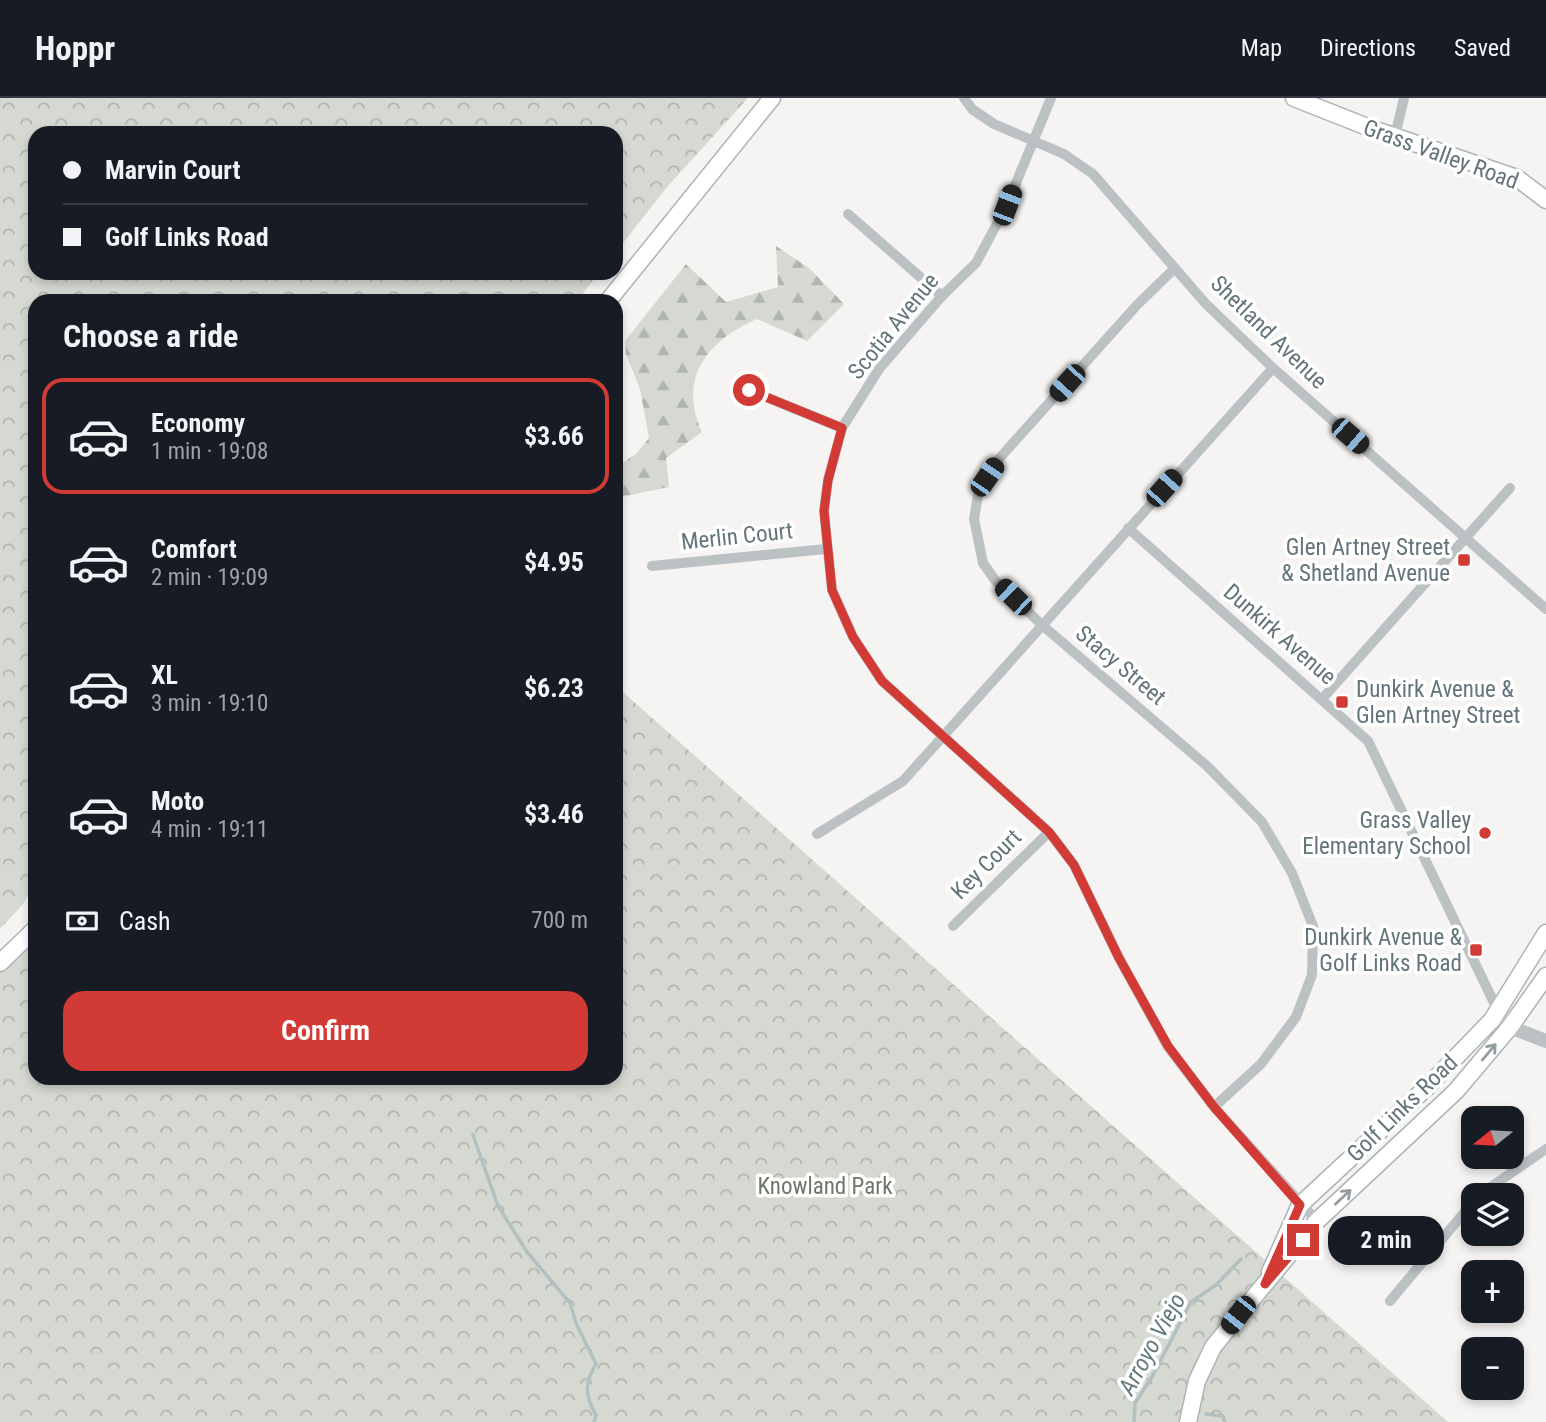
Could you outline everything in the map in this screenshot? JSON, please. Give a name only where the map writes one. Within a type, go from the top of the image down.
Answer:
[{"type":"main road","points":[[614,294],[772,98]]},
{"type":"main road","name":"Grass Valley Road","points":[[1294,98],[1517,178],[1546,200]]},
{"type":"main road","name":"Golf Links Road","points":[[1265,1284],[1300,1205],[1427,1087],[1498,1011],[1546,933]]},
{"type":"main road","points":[[0,963],[28,936]]},
{"type":"main road","name":"Golf Links Road","points":[[1188,1422],[1197,1381],[1213,1347],[1317,1221],[1456,1091],[1510,1027],[1546,976]]},
{"type":"street","name":"Shetland Avenue","points":[[964,98],[972,109],[993,124],[1064,154],[1093,174],[1206,304],[1273,368],[1546,609]]},
{"type":"street","name":"Scotia Avenue","points":[[1051,98],[1007,205],[976,263],[942,296],[879,369],[842,428],[824,511],[832,590],[853,637],[882,681],[1049,832],[1074,865],[1119,958],[1168,1046],[1214,1107],[1317,1221]]},
{"type":"street","points":[[1395,136],[1404,98]]},
{"type":"street","points":[[848,214],[942,296]]},
{"type":"street","name":"Stacy Street","points":[[1175,268],[1137,304],[998,461],[978,495],[974,519],[983,563],[995,580],[1042,625],[1207,766],[1262,822],[1292,873],[1313,926],[1312,975],[1296,1017],[1261,1064],[1214,1107]]},
{"type":"street","points":[[817,834],[903,781],[1273,368]]},
{"type":"street","points":[[749,390],[842,428]]},
{"type":"street","points":[[1322,699],[1510,488]]},
{"type":"street","name":"Dunkirk Avenue","points":[[1128,528],[1367,741],[1498,1011]]},
{"type":"street","name":"Merlin Court","points":[[652,566],[826,549]]},
{"type":"street","name":"Key Court","points":[[953,926],[1049,832]]},
{"type":"street","points":[[1498,1011],[1510,1027],[1546,1041]]},
{"type":"street","points":[[1496,1183],[1546,1149]]},
{"type":"street","points":[[1390,1301],[1461,1216]]},
{"type":"green space","points":[[0,98],[748,98],[667,187],[623,243],[623,126],[28,126],[28,280],[594,280],[582,294],[28,294],[28,895],[24,903],[0,929]]},
{"type":"green space","points":[[776,246],[809,268],[844,304],[807,341],[757,319],[724,338],[711,350],[695,378],[695,413],[702,432],[666,458],[669,487],[623,497],[623,462],[636,454],[649,438],[640,389],[626,354],[625,341],[686,264],[726,302],[778,287]]},
{"type":"green space","name":"Knowland Park","points":[[623,692],[1448,1422],[0,1422],[0,956],[28,929],[28,1085],[623,1085]]},
{"type":"waterway","points":[[473,1135],[498,1206],[527,1252],[570,1303],[576,1323],[596,1364],[589,1377],[587,1390],[596,1415],[594,1422]]},
{"type":"waterway","name":"Arroyo Viejo","points":[[1134,1422],[1135,1403],[1152,1377],[1191,1302],[1216,1285],[1241,1259]]},
{"type":"waterway","points":[[1206,1414],[1223,1416],[1225,1422]]},
{"type":"place","name":"Glen Artney Street & Shetland Avenue","points":[[1464,560]]},
{"type":"place","name":"Dunkirk Avenue & Glen Artney Street","points":[[1342,702]]},
{"type":"place","name":"Grass Valley Elementary School","points":[[1485,833]]},
{"type":"place","name":"Dunkirk Avenue & Golf Links Road","points":[[1476,950]]},
{"type":"route","points":[[749,390],[842,428],[828,480],[824,511],[832,590],[853,637],[882,681],[1049,832],[1074,865],[1119,958],[1168,1046],[1214,1107],[1300,1205],[1265,1284],[1303,1240]]}]
